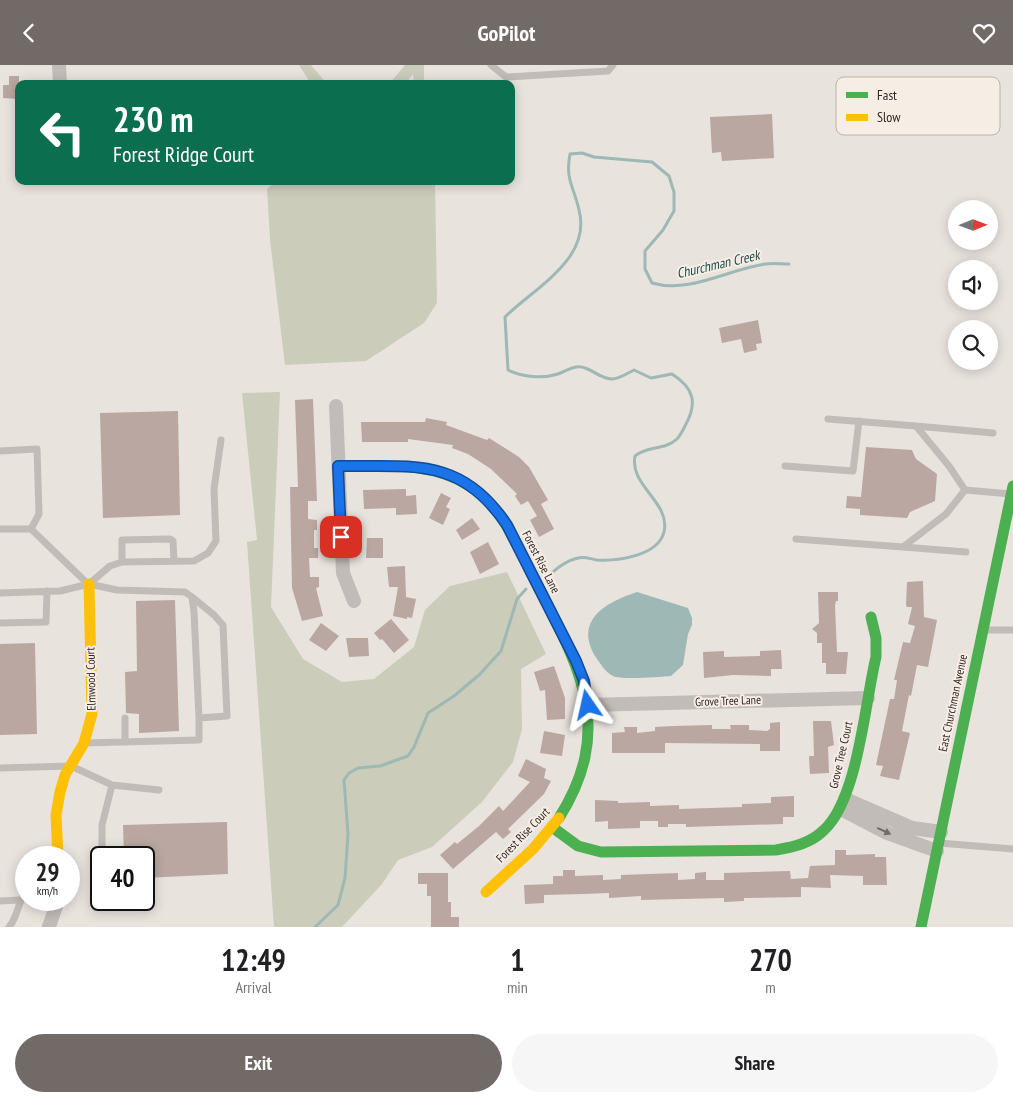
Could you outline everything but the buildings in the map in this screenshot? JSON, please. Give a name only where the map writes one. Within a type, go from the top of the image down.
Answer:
[{"type":"street","points":[[59,65],[60,80]]},
{"type":"street","points":[[336,406],[343,573],[354,601]]},
{"type":"street","name":"Forest Rise Lane","points":[[338,466],[430,468],[449,473],[478,490],[507,525],[576,661],[584,681],[588,705]]},
{"type":"street","name":"East Churchman Avenue","points":[[921,927],[1012,490]]},
{"type":"street","name":"Elmwood Court","points":[[58,846],[58,800],[71,766],[84,743],[90,724],[93,703],[88,584]]},
{"type":"street","name":"Grove Tree Court","points":[[552,827],[572,843],[595,852],[776,850],[800,845],[822,834],[843,804],[868,697],[876,657],[876,638],[871,617]]},
{"type":"street","name":"Grove Tree Lane","points":[[588,705],[868,697]]},
{"type":"street","name":"Forest Rise Court","points":[[486,892],[552,827],[569,803],[586,762],[590,731],[588,705]]},
{"type":"street","points":[[843,804],[887,833],[939,842]]},
{"type":"street","points":[[843,804],[912,828],[939,842]]},
{"type":"street","points":[[49,927],[54,911]]},
{"type":"lane","points":[[491,65],[506,77],[608,71],[613,65]]},
{"type":"lane","points":[[828,419],[993,433]]},
{"type":"lane","points":[[785,466],[853,471],[858,421]]},
{"type":"lane","points":[[916,426],[949,466],[965,491]]},
{"type":"lane","points":[[88,584],[110,566],[122,562],[198,560],[213,548],[216,541],[214,489],[221,440]]},
{"type":"lane","points":[[0,451],[38,449],[39,514],[31,529]]},
{"type":"lane","points":[[903,547],[946,514],[965,491],[1012,490]]},
{"type":"lane","points":[[0,529],[31,529],[88,584]]},
{"type":"lane","points":[[122,562],[122,540],[170,539],[173,541],[174,561]]},
{"type":"lane","points":[[796,539],[966,552]]},
{"type":"lane","points":[[0,593],[46,591],[88,584],[118,590],[179,590],[192,597],[223,625],[227,716],[198,718]]},
{"type":"lane","points":[[0,623],[46,622],[46,591]]},
{"type":"lane","points":[[84,743],[199,740],[192,597]]},
{"type":"lane","points":[[983,630],[1013,630]]},
{"type":"lane","points":[[125,718],[125,742]]},
{"type":"lane","points":[[0,768],[71,766],[112,785],[159,790]]},
{"type":"lane","points":[[102,846],[102,825],[112,785]]},
{"type":"lane","points":[[939,842],[1013,849]]},
{"type":"lane","points":[[0,901],[15,900]]},
{"type":"lane","points":[[9,927],[17,911]]},
{"type":"green space","points":[[299,65],[311,65],[324,80],[308,80]]},
{"type":"green space","points":[[405,65],[424,65],[424,80],[414,80],[413,74],[408,80],[392,80]]},
{"type":"green space","points":[[271,185],[435,185],[437,303],[424,323],[366,361],[285,365],[270,240],[267,189]]},
{"type":"green space","points":[[280,392],[271,607],[303,659],[342,682],[374,679],[414,647],[425,610],[450,586],[507,572],[546,654],[521,669],[522,729],[513,762],[482,802],[432,847],[398,860],[382,884],[342,927],[274,927],[247,542],[257,540],[242,393]]},
{"type":"water","points":[[637,592],[688,608],[692,618],[692,625],[688,634],[683,665],[671,676],[632,678],[613,676],[595,656],[588,632],[591,622],[605,607]]},
{"type":"waterway","name":"Churchman Creek","points":[[546,578],[573,559],[583,557],[597,560],[626,558],[646,552],[654,547],[664,532],[665,521],[662,512],[638,476],[635,467],[635,456],[645,450],[672,443],[677,439],[692,410],[692,397],[689,391],[672,374],[651,378],[634,370],[612,379],[581,367],[552,376],[539,377],[526,376],[508,370],[505,317],[558,271],[569,258],[577,243],[581,227],[579,210],[569,177],[570,154],[582,153],[594,157],[652,162],[669,176],[674,192],[674,211],[663,230],[645,251],[645,269],[652,283],[666,286],[681,285],[695,283],[752,267],[769,264],[789,264]]},
{"type":"waterway","name":"Churchman Creek","points":[[315,927],[338,905],[345,878],[348,834],[344,780],[349,773],[358,768],[380,766],[408,756],[414,747],[428,713],[454,696],[479,675],[501,651],[517,599],[526,589]]},
{"type":"traffic: fast","points":[[338,466],[406,467],[439,472],[470,486],[491,504],[507,526],[563,636],[584,694],[588,723],[586,753],[577,784],[559,818]]},
{"type":"traffic: fast","points":[[921,927],[1013,486]]},
{"type":"traffic: fast","points":[[552,827],[578,846],[601,852],[776,850],[796,846],[814,838],[836,816],[845,796],[859,749],[876,657],[876,638],[871,617]]},
{"type":"traffic: slow","points":[[57,846],[56,815],[60,792],[65,775],[84,743],[92,714],[89,584]]},
{"type":"traffic: slow","points":[[486,892],[533,849],[559,818]]},
{"type":"route","points":[[341,537],[338,466],[430,468],[449,473],[478,490],[507,525],[576,661],[584,681],[588,705]]}]
